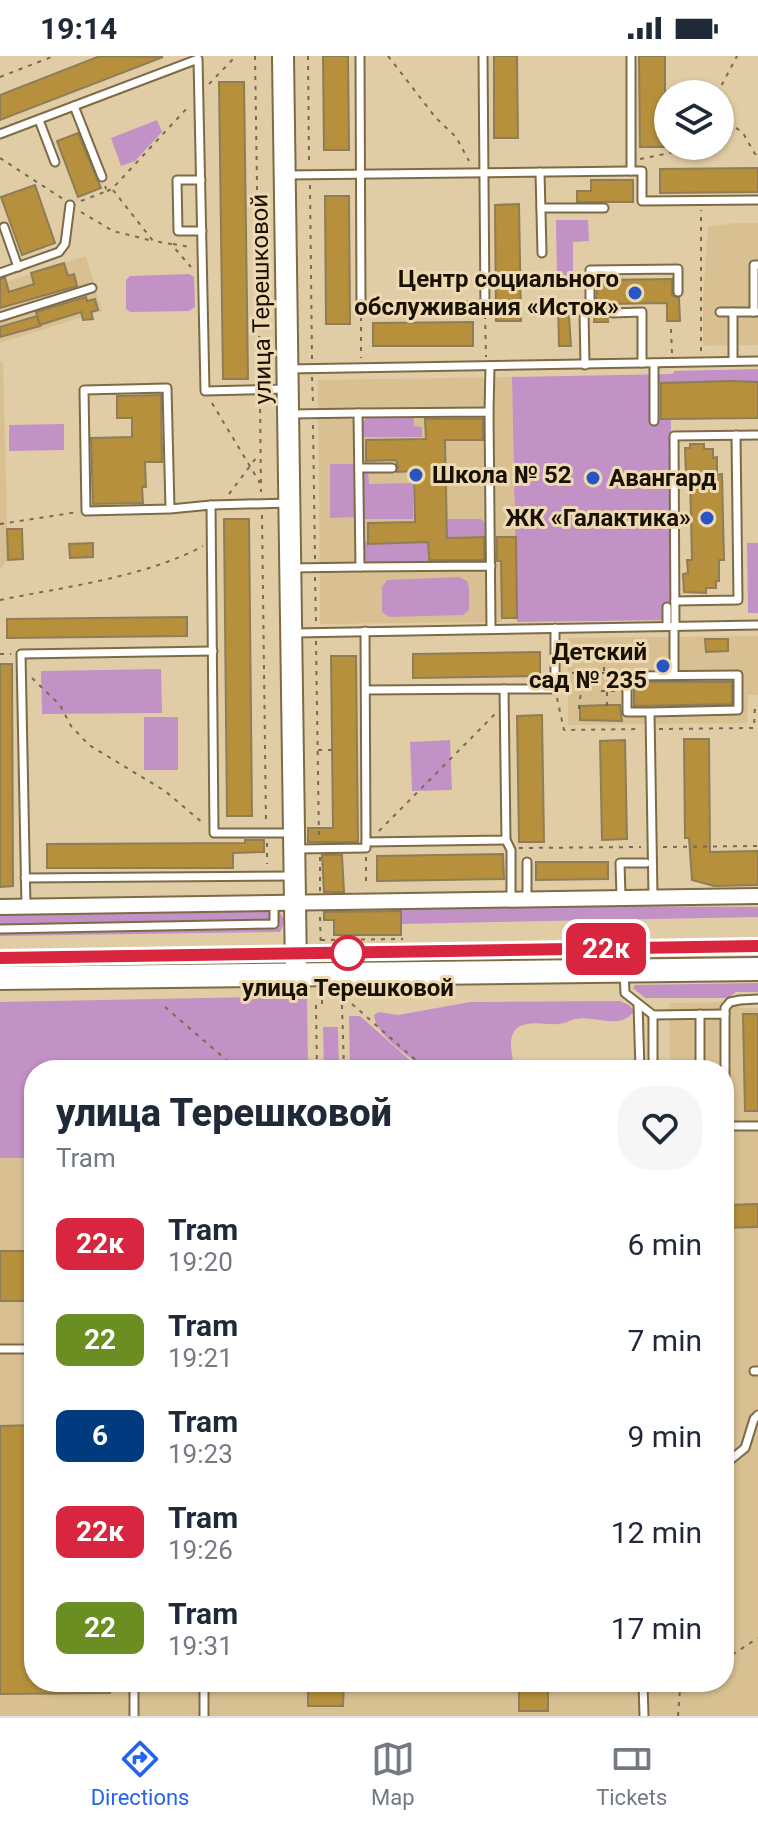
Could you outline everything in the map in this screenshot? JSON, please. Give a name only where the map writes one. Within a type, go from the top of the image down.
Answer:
[{"type":"main road","points":[[0,978],[758,969]]},
{"type":"street","name":"улица Терешковой","points":[[283,56],[296,973]]},
{"type":"street","points":[[0,907],[758,896]]},
{"type":"lane","points":[[360,56],[361,307],[485,306],[480,173],[483,56]]},
{"type":"lane","points":[[631,56],[631,171]]},
{"type":"lane","points":[[0,134],[201,57],[199,95],[205,391],[260,390],[312,369],[758,361]]},
{"type":"lane","points":[[74,106],[102,177]]},
{"type":"lane","points":[[39,120],[55,162]]},
{"type":"lane","points":[[177,171],[178,231],[202,231]]},
{"type":"lane","points":[[285,175],[642,171],[642,201],[758,200]]},
{"type":"lane","points":[[540,172],[542,253]]},
{"type":"lane","points":[[177,180],[201,180]]},
{"type":"lane","points":[[0,273],[59,252],[65,244],[70,205]]},
{"type":"lane","points":[[541,208],[604,208]]},
{"type":"lane","points":[[4,227],[18,267]]},
{"type":"lane","points":[[720,312],[756,312],[754,265],[758,265]]},
{"type":"lane","points":[[585,365],[584,312],[590,304],[590,270],[678,269],[678,292]]},
{"type":"lane","points":[[0,317],[92,288]]},
{"type":"lane","points":[[612,313],[642,312],[642,363]]},
{"type":"lane","points":[[733,312],[733,361]]},
{"type":"lane","points":[[654,363],[654,421]]},
{"type":"lane","points":[[488,366],[491,629]]},
{"type":"lane","points":[[170,509],[167,388],[84,390],[86,511],[170,509],[289,503]]},
{"type":"lane","points":[[288,414],[489,412]]},
{"type":"lane","points":[[358,413],[360,567]]},
{"type":"lane","points":[[675,601],[738,600],[736,435]]},
{"type":"lane","points":[[674,675],[674,436],[758,435]]},
{"type":"lane","points":[[359,468],[392,468]]},
{"type":"lane","points":[[211,505],[214,833],[294,841],[319,849],[506,840]]},
{"type":"lane","points":[[290,568],[491,566]]},
{"type":"lane","points":[[667,607],[672,626]]},
{"type":"lane","points":[[291,633],[758,625]]},
{"type":"lane","points":[[366,690],[555,689],[555,628]]},
{"type":"lane","points":[[365,631],[366,845]]},
{"type":"lane","points":[[26,906],[21,654],[213,651]]},
{"type":"lane","points":[[738,675],[738,710],[627,712],[627,676],[738,675]]},
{"type":"lane","points":[[504,689],[506,840],[510,848],[511,899]]},
{"type":"lane","points":[[650,712],[653,897]]},
{"type":"lane","points":[[527,862],[527,898]]},
{"type":"lane","points":[[621,897],[620,863],[646,863]]},
{"type":"lane","points":[[25,878],[295,876]]},
{"type":"lane","points":[[0,929],[274,924],[274,902]]},
{"type":"lane","points":[[624,970],[625,993],[653,1015],[725,1014]]},
{"type":"lane","points":[[725,1060],[725,1008],[730,1002],[758,999]]},
{"type":"lane","points":[[638,1004],[640,1060]]},
{"type":"lane","points":[[700,1014],[700,1060]]},
{"type":"lane","points":[[653,1015],[653,1060]]},
{"type":"lane","points":[[734,1126],[758,1126]]},
{"type":"lane","points":[[0,1349],[24,1349]]},
{"type":"lane","points":[[734,1457],[745,1448],[758,1415]]},
{"type":"lane","points":[[134,1692],[134,1716]]},
{"type":"lane","points":[[204,1692],[204,1716]]},
{"type":"lane","points":[[643,1692],[644,1716]]},
{"type":"path","points":[[0,77],[54,56]]},
{"type":"path","points":[[70,205],[112,189],[236,56]]},
{"type":"path","points":[[255,56],[260,404]]},
{"type":"path","points":[[308,56],[321,955],[403,954]]},
{"type":"path","points":[[388,56],[436,118],[456,137],[480,173]]},
{"type":"path","points":[[724,80],[737,56]]},
{"type":"path","points":[[734,126],[743,133],[755,154],[758,154]]},
{"type":"path","points":[[631,161],[654,156]]},
{"type":"path","points":[[0,158],[113,231],[202,249]]},
{"type":"path","points":[[102,177],[107,191]]},
{"type":"path","points":[[112,189],[153,241]]},
{"type":"path","points":[[701,201],[701,362]]},
{"type":"path","points":[[171,244],[188,266],[203,270]]},
{"type":"path","points":[[485,306],[488,366]]},
{"type":"path","points":[[361,307],[361,368]]},
{"type":"path","points":[[671,329],[672,363]]},
{"type":"path","points":[[205,391],[261,485]]},
{"type":"path","points":[[221,505],[261,452]]},
{"type":"path","points":[[0,524],[86,511]]},
{"type":"path","points":[[0,600],[94,581],[179,559],[212,541]]},
{"type":"path","points":[[604,647],[604,673]]},
{"type":"path","points":[[21,668],[60,705],[71,726],[89,745],[165,791],[214,833]]},
{"type":"path","points":[[572,673],[623,673],[627,676]]},
{"type":"path","points":[[579,709],[579,691],[585,685],[585,673]]},
{"type":"path","points":[[555,689],[564,730],[754,728],[755,706],[758,706]]},
{"type":"path","points":[[601,691],[627,691]]},
{"type":"path","points":[[607,691],[607,709]]},
{"type":"path","points":[[366,893],[366,845],[489,718],[504,708]]},
{"type":"path","points":[[318,750],[332,750]]},
{"type":"path","points":[[510,848],[758,846]]},
{"type":"path","points":[[321,940],[403,939]]},
{"type":"path","points":[[322,989],[322,1005]]},
{"type":"path","points":[[352,1004],[416,1060]]},
{"type":"path","points":[[316,1005],[317,1060]]},
{"type":"path","points":[[342,1005],[344,1060]]},
{"type":"path","points":[[165,1007],[226,1060]]},
{"type":"path","points":[[734,1654],[758,1638]]},
{"type":"path","points":[[678,1716],[680,1692]]},
{"type":"shaded area","points":[[157,120],[162,132],[135,161],[121,166],[111,138]]},
{"type":"shaded area","points":[[556,220],[588,220],[589,241],[573,242],[573,278],[557,278]]},
{"type":"shaded area","points":[[758,223],[758,345],[703,346],[708,227]]},
{"type":"shaded area","points":[[86,256],[102,311],[0,343],[0,284]]},
{"type":"shaded area","points":[[189,274],[194,277],[195,307],[189,311],[130,312],[126,309],[126,280],[130,276]]},
{"type":"shaded area","points":[[0,361],[3,361],[8,559],[0,569]]},
{"type":"shaded area","name":"Авангард","points":[[758,369],[758,418],[671,420],[672,620],[517,622],[512,377]]},
{"type":"shaded area","name":"Школа № 52","points":[[512,377],[517,618],[502,618],[502,622],[320,624],[318,380]]},
{"type":"shaded area","points":[[368,415],[414,415],[414,426],[422,427],[422,437],[364,437],[363,423]]},
{"type":"shaded area","points":[[64,424],[64,450],[9,451],[9,425]]},
{"type":"shaded area","points":[[330,464],[354,464],[355,517],[330,518]]},
{"type":"shaded area","points":[[363,470],[368,470],[369,484],[413,483],[413,519],[363,519]]},
{"type":"shaded area","points":[[448,519],[481,519],[486,524],[487,536],[448,537]]},
{"type":"shaded area","points":[[365,542],[427,543],[428,563],[368,563],[365,559]]},
{"type":"shaded area","points":[[747,543],[758,543],[758,613],[748,613]]},
{"type":"shaded area","points":[[459,577],[467,581],[469,587],[469,610],[463,615],[390,617],[382,612],[382,587],[387,580]]},
{"type":"shaded area","name":"Детский сад № 235","points":[[758,636],[758,695],[748,695],[747,723],[568,725],[568,638]]},
{"type":"shaded area","points":[[161,669],[162,713],[42,714],[41,671]]},
{"type":"shaded area","points":[[144,717],[178,717],[178,770],[144,770]]},
{"type":"shaded area","points":[[450,740],[452,790],[412,791],[410,742]]},
{"type":"shaded area","points":[[403,905],[758,907],[758,917],[398,924],[391,911]]},
{"type":"shaded area","points":[[278,909],[285,921],[280,932],[0,936],[0,913]]},
{"type":"shaded area","points":[[758,983],[758,992],[736,992],[728,998],[645,998],[633,988],[635,985]]},
{"type":"shaded area","points":[[307,996],[308,1060],[24,1060],[24,1158],[0,1158],[0,1002]]},
{"type":"shaded area","points":[[620,1001],[634,1011],[628,1017],[615,1021],[583,1018],[560,1024],[531,1023],[520,1026],[512,1036],[513,1060],[413,1060],[387,1038],[374,1015],[379,1012],[398,1015],[470,1002]]},
{"type":"shaded area","points":[[730,1002],[740,1008],[758,1008],[758,1716],[0,1716],[0,1158],[24,1158],[24,1692],[734,1692],[734,1060],[670,1060],[669,1003]]},
{"type":"shaded area","points":[[349,1016],[360,1016],[410,1060],[350,1060]]},
{"type":"shaded area","points":[[323,1027],[338,1027],[339,1060],[324,1060]]},
{"type":"building","points":[[100,56],[163,57],[0,120],[0,95]]},
{"type":"building","points":[[323,56],[348,56],[349,150],[324,150]]},
{"type":"building","points":[[494,56],[517,56],[518,138],[494,138]]},
{"type":"building","points":[[639,56],[665,56],[665,80],[654,80],[654,147],[640,147]]},
{"type":"building","points":[[219,82],[244,82],[248,379],[223,379]]},
{"type":"building","points":[[78,133],[101,188],[78,197],[57,141]]},
{"type":"building","points":[[758,168],[758,192],[660,193],[660,169]]},
{"type":"building","points":[[591,180],[633,180],[633,202],[577,202],[577,191],[591,191]]},
{"type":"building","points":[[35,185],[55,243],[22,255],[1,197]]},
{"type":"building","points":[[325,196],[349,196],[350,324],[326,324]]},
{"type":"building","points":[[519,204],[521,321],[496,321],[495,205]]},
{"type":"building","points":[[64,263],[68,276],[74,274],[77,286],[0,308],[0,279],[5,278],[9,292],[34,284],[31,273]]},
{"type":"building","points":[[672,279],[672,295],[679,298],[680,321],[667,321],[667,303],[607,304],[608,322],[594,322],[598,280]]},
{"type":"building","points":[[86,297],[87,301],[95,299],[98,310],[91,312],[93,319],[83,320],[81,312],[40,325],[36,312]]},
{"type":"building","points":[[558,301],[568,301],[571,346],[559,346]]},
{"type":"building","points":[[37,316],[40,326],[0,337],[0,327]]},
{"type":"building","points":[[473,322],[473,346],[373,346],[373,323]]},
{"type":"building","points":[[758,382],[758,418],[661,419],[661,383]]},
{"type":"building","points":[[161,395],[162,462],[145,462],[143,503],[93,504],[91,438],[132,437],[132,418],[117,418],[117,396]]},
{"type":"building","points":[[425,419],[483,419],[483,440],[445,440],[447,538],[484,537],[484,560],[429,560],[428,542],[368,544],[368,523],[415,522],[414,471],[397,472],[396,460],[366,461],[366,440],[426,439]]},
{"type":"building","name":"ЖК «Галактика»","points":[[690,444],[704,444],[704,449],[713,449],[713,458],[717,457],[717,475],[722,474],[724,560],[719,560],[716,588],[706,588],[706,593],[684,592],[683,574],[688,573],[687,560],[692,560],[690,476],[686,476],[685,448],[690,448]]},
{"type":"building","points":[[224,519],[249,519],[252,816],[227,816]]},
{"type":"building","points":[[7,529],[22,529],[23,559],[8,560]]},
{"type":"building","points":[[497,537],[516,537],[517,618],[502,618],[501,561],[497,561]]},
{"type":"building","points":[[93,543],[93,557],[70,558],[69,544]]},
{"type":"building","points":[[187,617],[187,636],[7,638],[7,619]]},
{"type":"building","points":[[705,639],[728,639],[728,651],[706,652]]},
{"type":"building","points":[[540,652],[540,676],[413,678],[413,654]]},
{"type":"building","points":[[331,656],[356,656],[358,842],[308,842],[308,828],[333,828]]},
{"type":"building","points":[[0,664],[12,664],[13,886],[0,887]]},
{"type":"building","points":[[634,682],[732,682],[732,704],[634,706]]},
{"type":"building","points":[[620,705],[622,721],[580,720],[580,706]]},
{"type":"building","points":[[542,715],[544,842],[519,842],[517,716]]},
{"type":"building","points":[[684,739],[709,739],[710,852],[758,851],[758,885],[714,886],[692,880],[689,838],[685,838]]},
{"type":"building","points":[[625,740],[627,839],[602,840],[600,741]]},
{"type":"building","points":[[245,840],[264,840],[264,852],[233,853],[233,868],[47,868],[47,844],[245,843]]},
{"type":"building","points":[[503,854],[504,879],[377,881],[377,856]]},
{"type":"building","points":[[322,855],[342,855],[344,892],[324,892]]},
{"type":"building","points":[[536,862],[608,862],[608,879],[536,880]]},
{"type":"building","points":[[401,911],[401,935],[334,935],[334,920],[324,920],[324,912]]},
{"type":"building","points":[[743,1014],[758,1014],[758,1111],[745,1111]]},
{"type":"building","points":[[758,1204],[758,1227],[734,1228],[734,1205]]},
{"type":"building","points":[[0,1251],[24,1251],[24,1301],[0,1301]]},
{"type":"building","points":[[24,1425],[24,1692],[110,1693],[0,1694],[0,1426]]},
{"type":"building","points":[[308,1692],[344,1692],[343,1706],[308,1706]]},
{"type":"building","points":[[519,1692],[548,1692],[548,1711],[519,1711]]},
{"type":"tram line","points":[[0,958],[758,946]]},
{"type":"tram line","name":"22к","points":[[0,958],[758,946]]},
{"type":"place","name":"Центр социального обслуживания «Исток»","points":[[635,293]]},
{"type":"place","name":"Школа № 52","points":[[416,475]]},
{"type":"place","name":"Авангард","points":[[593,478]]},
{"type":"place","name":"ЖК «Галактика»","points":[[707,518]]},
{"type":"place","name":"Детский сад № 235","points":[[663,666]]},
{"type":"place","name":"улица Терешковой","points":[[348,953]]}]
